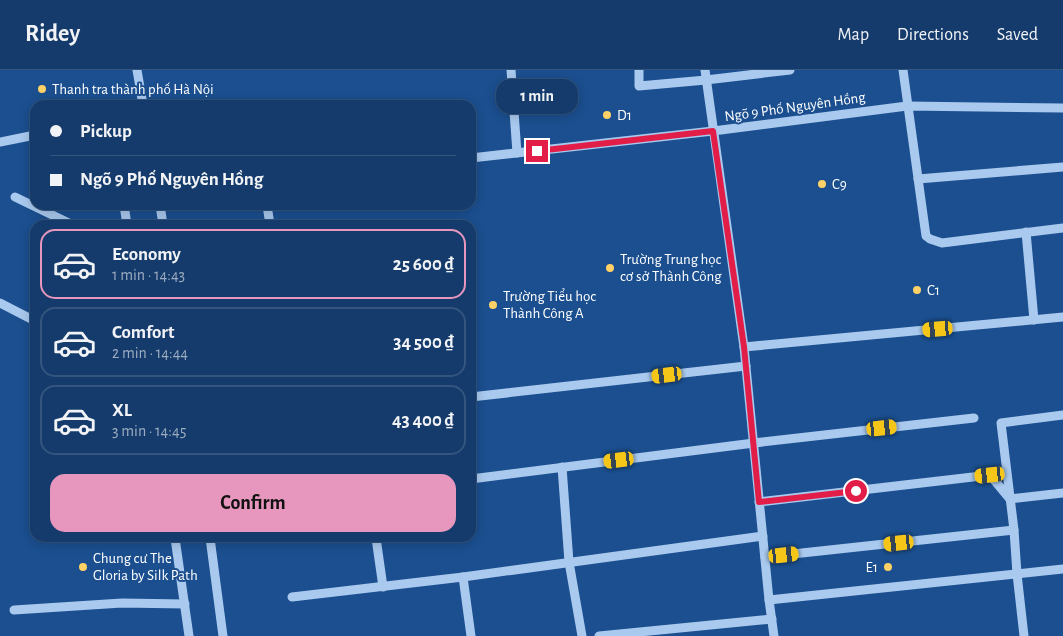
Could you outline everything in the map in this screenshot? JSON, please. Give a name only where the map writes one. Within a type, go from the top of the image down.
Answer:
[{"type":"street","points":[[137,70],[142,100]]},
{"type":"street","points":[[511,70],[517,153]]},
{"type":"street","points":[[639,70],[640,86],[790,70]]},
{"type":"street","points":[[705,70],[744,347],[774,636]]},
{"type":"street","points":[[903,70],[926,236],[930,240],[942,242],[1063,228]]},
{"type":"street","name":"Ngõ 9 Phố Nguyên Hồng","points":[[476,157],[713,131],[907,106],[1063,108]]},
{"type":"street","points":[[0,142],[30,136]]},
{"type":"street","points":[[918,179],[1063,167]]},
{"type":"street","points":[[15,197],[30,204]]},
{"type":"street","points":[[42,210],[63,220]]},
{"type":"street","points":[[1026,232],[1034,320]]},
{"type":"street","points":[[0,303],[30,318]]},
{"type":"street","points":[[744,347],[1063,317]]},
{"type":"street","points":[[476,396],[746,366]]},
{"type":"street","points":[[1024,636],[1001,423],[1063,415]]},
{"type":"street","points":[[476,477],[974,418]]},
{"type":"street","points":[[562,467],[569,562],[582,636]]},
{"type":"street","points":[[759,502],[990,475],[1010,499]]},
{"type":"street","points":[[1010,499],[1063,493]]},
{"type":"street","points":[[765,557],[1014,530]]},
{"type":"street","points":[[292,597],[463,577],[763,536]]},
{"type":"street","points":[[176,542],[189,636]]},
{"type":"street","points":[[211,542],[223,636]]},
{"type":"street","points":[[377,542],[383,587]]},
{"type":"street","points":[[769,600],[1063,569]]},
{"type":"street","points":[[463,577],[471,636]]},
{"type":"street","points":[[14,610],[122,604],[185,604]]},
{"type":"street","points":[[599,636],[772,619]]},
{"type":"place","name":"Thanh tra thành phố Hà Nội","points":[[42,89]]},
{"type":"place","name":"D1","points":[[607,115]]},
{"type":"place","name":"C9","points":[[822,184]]},
{"type":"place","name":"Trường Trung học cơ sở Thành Công","points":[[610,268]]},
{"type":"place","name":"C1","points":[[917,290]]},
{"type":"place","name":"Trường Tiểu học Thành Công A","points":[[493,305]]},
{"type":"place","name":"Chung cư The Gloria by Silk Path","points":[[83,567]]},
{"type":"place","name":"E1","points":[[888,567]]},
{"type":"route","points":[[537,151],[713,131],[744,347],[759,502],[856,491]]}]
